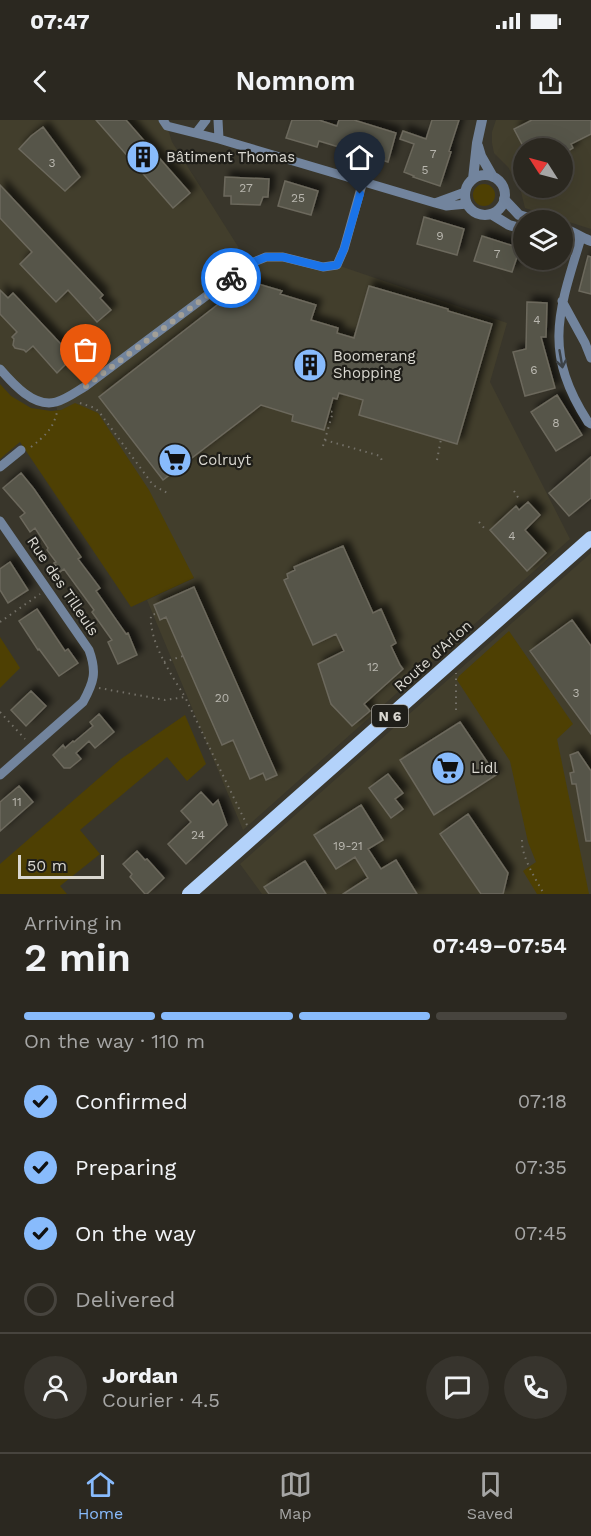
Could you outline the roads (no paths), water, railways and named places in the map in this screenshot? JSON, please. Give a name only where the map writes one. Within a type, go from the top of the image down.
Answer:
[{"type":"main road","name":"Route d'Arlon","points":[[189,894],[591,538]]},
{"type":"street","points":[[163,120],[167,126],[219,139],[435,203],[447,206],[467,204]]},
{"type":"street","points":[[196,133],[206,120]]},
{"type":"street","points":[[218,120],[219,139]]},
{"type":"street","points":[[472,179],[486,176],[499,181],[504,199],[497,211],[484,216],[477,214],[471,210],[465,198],[465,192],[472,179],[482,120]]},
{"type":"street","points":[[477,143],[481,156],[493,177]]},
{"type":"street","points":[[0,369],[18,389],[35,400],[57,402],[86,386],[249,264],[266,257],[283,257],[323,267],[337,265],[344,249],[363,181]]},
{"type":"street","points":[[435,203],[465,192]]},
{"type":"street","points":[[504,199],[514,210]]},
{"type":"street","points":[[491,214],[513,226]]},
{"type":"street","points":[[573,232],[586,240],[562,301],[558,331],[560,357],[576,403],[588,423],[591,424]]},
{"type":"street","points":[[562,301],[591,358]]},
{"type":"street","points":[[0,467],[21,450]]},
{"type":"street","name":"Rue des Tilleuls","points":[[0,521],[89,650],[94,673],[92,686],[83,702],[0,775]]},
{"type":"place","name":"Bâtiment Thomas","points":[[143,157]]},
{"type":"place","name":"Boomerang Shopping","points":[[310,365]]},
{"type":"place","name":"Colruyt","points":[[175,460]]},
{"type":"place","name":"Lidl","points":[[448,768]]}]
